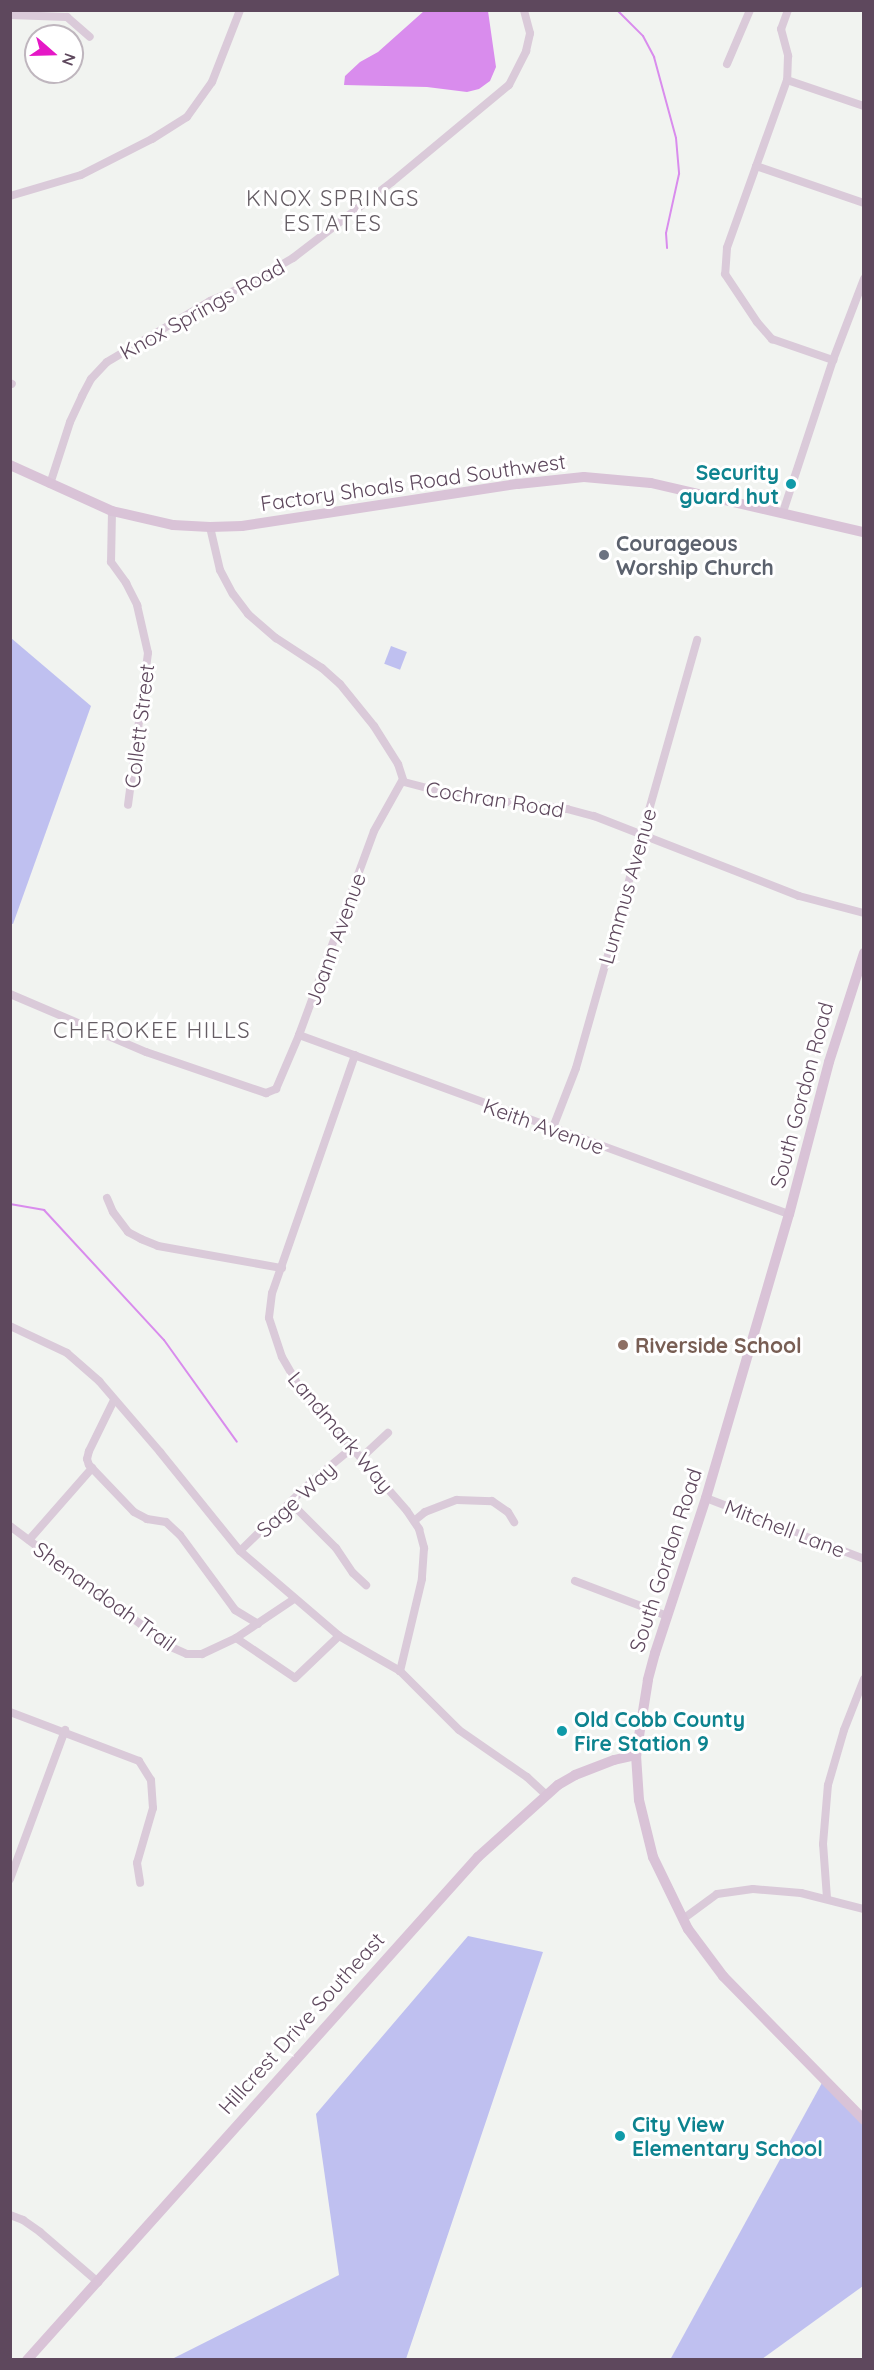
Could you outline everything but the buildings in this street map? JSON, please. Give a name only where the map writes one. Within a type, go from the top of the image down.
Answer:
[{"type":"street","points":[[10,196],[81,174],[152,139],[187,117],[212,81],[240,10]]},
{"type":"street","name":"Knox Springs Road","points":[[50,484],[82,396],[92,379],[107,362],[210,301],[243,287],[293,258],[509,85],[526,51],[530,33],[524,10]]},
{"type":"street","points":[[727,64],[750,10]]},
{"type":"street","points":[[788,10],[781,29],[788,56],[788,80],[727,248],[725,274],[757,322],[772,339],[832,360]]},
{"type":"street","points":[[10,15],[67,17],[90,37]]},
{"type":"street","points":[[788,80],[864,106]]},
{"type":"street","points":[[756,166],[864,203]]},
{"type":"street","points":[[783,512],[832,360],[864,279]]},
{"type":"street","name":"Factory Shoals Road Southwest","points":[[10,465],[112,511],[173,525],[210,527],[262,524],[518,484],[584,477],[651,483],[864,532]]},
{"type":"street","name":"Collett Street","points":[[112,511],[111,562],[126,583],[137,605],[148,653],[128,805]]},
{"type":"street","name":"Cochran Road","points":[[210,527],[220,570],[233,594],[248,614],[276,638],[314,663],[340,684],[374,726],[398,764],[402,781],[428,790],[458,796],[567,809],[642,833],[799,896],[864,913]]},
{"type":"street","name":"Lummus Avenue","points":[[552,1130],[576,1068],[697,640]]},
{"type":"street","name":"Joann Avenue","points":[[10,994],[146,1052],[266,1093],[276,1089],[299,1035],[374,831],[402,781]]},
{"type":"street","name":"South Gordon Road","points":[[864,953],[829,1062],[789,1214],[706,1498],[648,1680],[636,1755],[639,1800],[653,1857],[683,1919],[705,1954],[723,1976],[864,2120]]},
{"type":"street","name":"Keith Avenue","points":[[299,1035],[552,1130],[789,1214]]},
{"type":"street","name":"Landmark Way","points":[[355,1055],[272,1293],[270,1310],[274,1338],[299,1387],[414,1521],[424,1548],[422,1579],[400,1671]]},
{"type":"street","points":[[107,1198],[113,1212],[128,1232],[158,1246],[282,1268]]},
{"type":"street","points":[[10,1326],[67,1353],[99,1382],[160,1452],[240,1551],[294,1599],[339,1636],[400,1671],[459,1730],[527,1777],[545,1794]]},
{"type":"street","points":[[114,1400],[89,1451],[87,1459],[92,1468],[134,1512],[147,1519],[166,1522],[180,1535],[235,1610],[258,1624]]},
{"type":"street","points":[[361,1458],[388,1433]]},
{"type":"street","name":"Sage Way","points":[[240,1551],[290,1502],[352,1448]]},
{"type":"street","points":[[29,1540],[92,1468]]},
{"type":"street","name":"Mitchell Lane","points":[[706,1498],[864,1559]]},
{"type":"street","points":[[414,1521],[425,1512],[457,1500],[492,1502],[508,1512],[514,1522]]},
{"type":"street","points":[[290,1502],[336,1548],[353,1573],[366,1585]]},
{"type":"street","name":"Shenandoah Trail","points":[[10,1526],[171,1647],[187,1654],[202,1654],[236,1638],[294,1599]]},
{"type":"street","points":[[574,1581],[667,1616]]},
{"type":"street","points":[[236,1638],[295,1678],[339,1636]]},
{"type":"street","points":[[827,1898],[822,1844],[828,1785],[844,1730],[864,1679]]},
{"type":"street","points":[[10,1712],[65,1730],[139,1761],[151,1780],[153,1808],[137,1863],[140,1883]]},
{"type":"street","points":[[10,1879],[65,1730]]},
{"type":"street","name":"Hillcrest Drive Southeast","points":[[27,2360],[478,1857],[545,1794],[575,1775],[614,1760],[636,1755]]},
{"type":"street","points":[[683,1919],[703,1902],[725,1891],[778,1889],[827,1898],[864,1909]]},
{"type":"street","points":[[10,2215],[23,2220],[40,2232],[98,2282]]},
{"type":"shaded area","points":[[424,11],[488,11],[496,67],[490,81],[479,89],[467,92],[427,87],[344,85],[345,76],[360,62],[378,52]]},
{"type":"shaded area","points":[[11,638],[91,706],[13,924],[10,923]]},
{"type":"shaded area","points":[[391,646],[407,652],[400,670],[384,664]]},
{"type":"shaded area","points":[[468,1936],[543,1952],[406,2359],[172,2359],[339,2275],[316,2114]]},
{"type":"shaded area","points":[[823,2081],[863,2125],[863,2286],[762,2359],[670,2360]]},
{"type":"waterway","points":[[617,10],[643,36],[654,57],[676,138],[679,174],[666,233],[667,248]]},
{"type":"waterway","points":[[10,1204],[44,1210],[164,1340],[237,1442]]},
{"type":"place","name":"Security guard hut","points":[[791,484]]},
{"type":"place","name":"Courageous Worship Church","points":[[604,555]]},
{"type":"place","name":"Riverside School","points":[[623,1345]]},
{"type":"place","name":"Old Cobb County Fire Station 9","points":[[562,1731]]},
{"type":"place","name":"City View Elementary School","points":[[620,2136]]},
{"type":"district","name":"KNOX SPRINGS ESTATES","points":[[333,210]]},
{"type":"district","name":"CHEROKEE HILLS","points":[[152,1031]]}]
